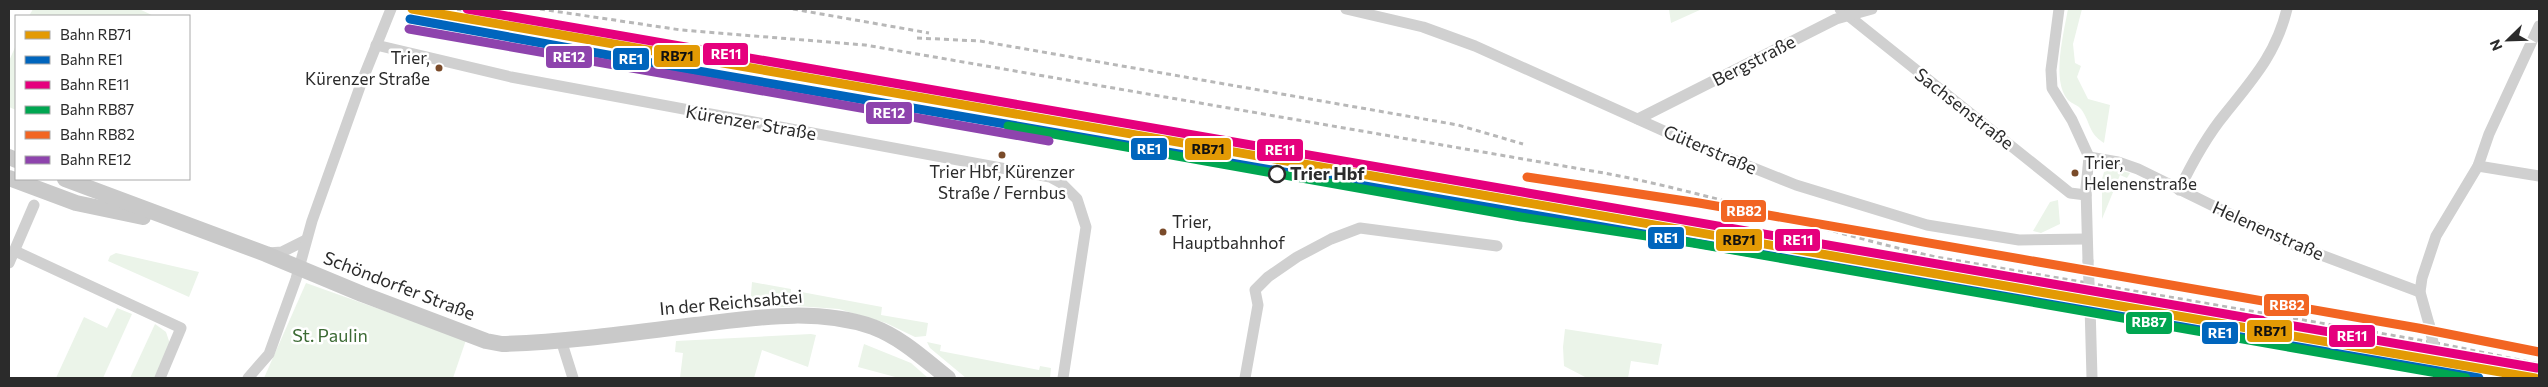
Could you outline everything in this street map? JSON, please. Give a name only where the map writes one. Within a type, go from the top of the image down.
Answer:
[{"type":"main road","name":"Schöndorfer Straße","points":[[9,178],[76,203],[189,227]]},
{"type":"main road","name":"Schöndorfer Straße","points":[[68,180],[189,227],[298,266],[362,294],[486,341],[502,344],[561,340]]},
{"type":"main road","points":[[76,203],[84,199],[87,193],[84,186]]},
{"type":"main road","name":"In der Reichsabtei","points":[[561,340],[768,317],[825,317],[873,327],[896,338],[948,378]]},
{"type":"street","points":[[248,378],[269,354],[306,240],[376,45],[391,9]]},
{"type":"street","name":"Güterstraße","points":[[1346,9],[1423,27],[1475,46],[1638,119],[1794,185],[1926,225],[2019,240],[2086,239]]},
{"type":"street","name":"Bergstraße","points":[[1638,119],[1843,12],[1872,9]]},
{"type":"street","points":[[2059,9],[2051,70],[2052,88],[2072,120],[2089,157],[2086,195],[2086,239],[2092,378]]},
{"type":"street","points":[[2179,190],[2196,155],[2225,114],[2255,79],[2268,58],[2278,40],[2287,9]]},
{"type":"street","name":"Sachsenstraße","points":[[1843,12],[2070,193],[2086,195]]},
{"type":"street","points":[[2440,377],[2420,292],[2422,278],[2436,236],[2478,166],[2489,134],[2539,26]]},
{"type":"street","name":"Kürenzer Straße","points":[[376,45],[511,78],[1050,177],[1061,183],[1077,198],[1086,222],[1086,241],[1066,363]]},
{"type":"street","name":"Helenenstraße","points":[[2089,157],[2131,167],[2289,243],[2420,292]]},
{"type":"street","points":[[2478,166],[2539,176]]},
{"type":"street","points":[[9,263],[34,205]]},
{"type":"street","points":[[1246,378],[1258,305],[1255,290],[1284,264],[1330,239],[1360,228],[1497,246]]},
{"type":"street","points":[[266,254],[282,252],[306,240]]},
{"type":"street","points":[[15,251],[181,328],[160,378]]},
{"type":"street","points":[[561,340],[573,378]]},
{"type":"street","points":[[1059,378],[1066,363]]},
{"type":"street","points":[[1063,378],[1066,363]]},
{"type":"street","points":[[1066,363],[1068,378]]},
{"type":"green space","points":[[33,9],[139,9],[152,15],[30,15]]},
{"type":"green space","points":[[1669,9],[1702,9],[1671,23]]},
{"type":"green space","points":[[2068,9],[2082,9],[2073,44],[2075,63],[2081,66],[2077,77],[2088,99],[2110,105],[2104,143],[2092,132],[2081,109],[2068,100],[2063,92],[2060,81],[2060,56]]},
{"type":"green space","points":[[15,47],[15,110],[9,107],[9,61]]},
{"type":"green space","points":[[2114,169],[2130,173],[2127,178],[2120,175],[2102,219],[2102,179],[2104,172]]},
{"type":"green space","points":[[2058,200],[2060,224],[2041,233],[2033,231],[2050,202]]},
{"type":"green space","points":[[116,253],[199,272],[189,297],[108,261],[110,256]]},
{"type":"green space","points":[[752,282],[791,289],[790,307],[750,307]]},
{"type":"green space","name":"St. Paulin","points":[[306,283],[466,340],[453,378],[264,378]]},
{"type":"green space","points":[[796,291],[882,307],[881,315],[928,323],[926,336],[915,337],[886,323],[839,309],[796,306]]},
{"type":"green space","points":[[117,308],[132,314],[103,378],[56,378],[84,317],[107,328]]},
{"type":"green space","points":[[155,324],[166,332],[170,344],[155,378],[130,378]]},
{"type":"green space","points":[[1565,329],[1662,344],[1658,365],[1631,361],[1628,378],[1587,378],[1564,366],[1563,347]]},
{"type":"green space","points":[[816,335],[808,367],[762,350],[754,378],[680,378],[683,353],[675,352],[676,341]]},
{"type":"green space","points":[[927,342],[941,345],[940,351],[1039,370],[1040,366],[1051,368],[1050,378],[966,378],[930,348]]},
{"type":"green space","points":[[864,344],[911,363],[928,378],[899,378],[858,367]]},
{"type":"railway","points":[[448,9],[1011,106]]},
{"type":"railway","points":[[540,9],[681,30],[865,45],[1604,173],[1687,191],[1936,257],[2437,343],[2539,364]]},
{"type":"railway","points":[[793,9],[929,33]]},
{"type":"railway","points":[[917,38],[980,41],[1458,125],[1523,144]]},
{"type":"rail line","name":"RB71","points":[[412,9],[943,103],[2535,378]]},
{"type":"rail line","name":"RE11","points":[[467,9],[2537,368]]},
{"type":"rail line","name":"RE1","points":[[410,19],[663,65],[2479,378]]},
{"type":"rail line","name":"RE12","points":[[409,29],[1049,141]]},
{"type":"rail line","name":"RB87","points":[[1008,126],[1521,217],[1693,243],[2466,378]]},
{"type":"rail line","name":"RB82","points":[[1527,177],[1699,203],[2418,328],[2539,352]]},
{"type":"place","name":"Trier, Kürenzer Straße","points":[[439,68]]},
{"type":"place","name":"Trier Hbf, Kürenzer Straße / Fernbus","points":[[1002,155]]},
{"type":"place","name":"Trier, Helenenstraße","points":[[2075,173]]},
{"type":"place","name":"Trier Hbf","points":[[1277,174]]},
{"type":"place","name":"Trier, Hauptbahnhof","points":[[1163,232]]}]
